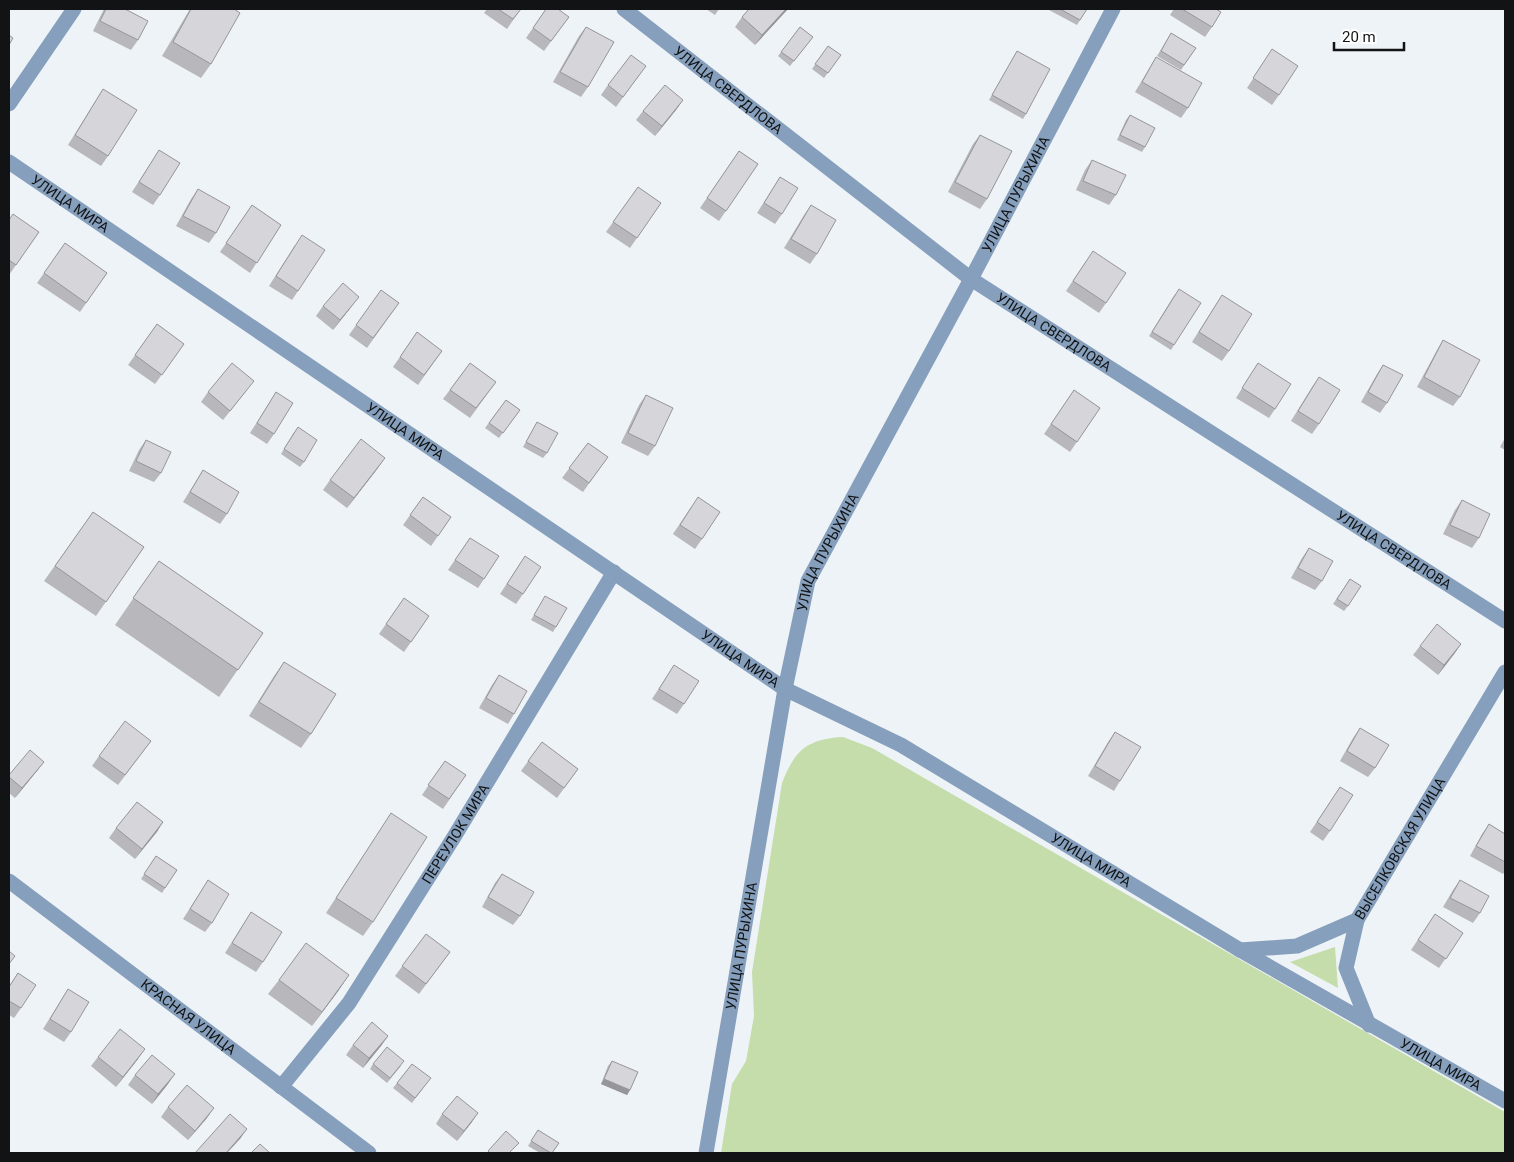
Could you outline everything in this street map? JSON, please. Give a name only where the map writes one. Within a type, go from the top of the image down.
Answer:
[{"type":"street","points":[[9,104],[74,9]]},
{"type":"street","name":"УЛИЦА СВЕРДЛОВА","points":[[624,9],[971,279],[1505,621]]},
{"type":"street","name":"УЛИЦА ПУРЫХИНА","points":[[706,1153],[785,688],[808,581],[971,279],[1113,9]]},
{"type":"street","name":"УЛИЦА МИРА","points":[[9,162],[785,688],[901,745],[1240,950],[1505,1101]]},
{"type":"street","name":"ПЕРЕУЛОК МИРА","points":[[281,1087],[349,1003],[454,837],[614,572]]},
{"type":"street","name":"ВЫСЕЛКОВСКАЯ УЛИЦА","points":[[1240,950],[1297,946],[1357,920],[1505,672]]},
{"type":"street","name":"КРАСНАЯ УЛИЦА","points":[[9,881],[369,1153]]},
{"type":"street","points":[[1357,920],[1346,968],[1369,1025]]},
{"type":"green space","points":[[843,737],[872,748],[1505,1112],[1505,1153],[721,1153],[732,1084],[746,1061],[754,1016],[752,972],[782,783],[792,762],[804,748],[820,740]]},
{"type":"green space","points":[[1335,947],[1338,988],[1290,962]]},
{"type":"building","points":[[106,9],[125,9],[148,21],[138,40],[100,21]]},
{"type":"building","points":[[191,9],[234,9],[240,13],[211,64],[173,42]]},
{"type":"building","points":[[498,9],[521,9],[513,19]]},
{"type":"building","points":[[546,9],[558,9],[569,17],[551,41],[533,28]]},
{"type":"building","points":[[749,9],[786,9],[762,35],[742,17]]},
{"type":"building","points":[[1060,9],[1087,9],[1080,20]]},
{"type":"building","points":[[1182,9],[1216,9],[1221,12],[1212,27]]},
{"type":"building","points":[[586,27],[614,42],[588,87],[560,72]]},
{"type":"building","points":[[800,27],[813,37],[794,61],[781,52]]},
{"type":"building","points":[[1171,33],[1196,48],[1184,65],[1161,51]]},
{"type":"building","points":[[9,35],[13,38],[9,45]]},
{"type":"building","points":[[828,46],[841,55],[828,73],[815,64]]},
{"type":"building","points":[[1272,49],[1298,66],[1279,95],[1253,78]]},
{"type":"building","points":[[1017,51],[1050,69],[1026,114],[992,95]]},
{"type":"building","points":[[631,55],[646,66],[623,97],[608,85]]},
{"type":"building","points":[[1156,57],[1202,83],[1188,108],[1142,82]]},
{"type":"building","points":[[665,85],[683,100],[662,126],[643,111]]},
{"type":"building","points":[[103,89],[137,110],[108,156],[75,135]]},
{"type":"building","points":[[1130,115],[1155,128],[1145,147],[1120,135]]},
{"type":"building","points":[[980,135],[1012,151],[987,199],[955,182]]},
{"type":"building","points":[[159,150],[180,163],[160,195],[139,182]]},
{"type":"building","points":[[739,151],[758,164],[726,211],[707,198]]},
{"type":"building","points":[[1092,160],[1126,175],[1116,195],[1083,181]]},
{"type":"building","points":[[780,177],[798,188],[782,214],[764,203]]},
{"type":"building","points":[[638,187],[661,203],[637,238],[613,222]]},
{"type":"building","points":[[198,189],[230,207],[216,233],[183,216]]},
{"type":"building","points":[[252,205],[281,225],[257,263],[226,243]]},
{"type":"building","points":[[811,205],[836,220],[817,254],[791,239]]},
{"type":"building","points":[[13,214],[39,232],[16,265],[9,260],[9,220]]},
{"type":"building","points":[[302,235],[325,250],[298,291],[276,276]]},
{"type":"building","points":[[65,243],[107,273],[86,303],[44,273]]},
{"type":"building","points":[[1093,251],[1126,273],[1106,303],[1073,281]]},
{"type":"building","points":[[343,283],[359,297],[340,320],[323,306]]},
{"type":"building","points":[[1179,289],[1201,303],[1174,345],[1152,332]]},
{"type":"building","points":[[381,290],[399,303],[373,338],[356,325]]},
{"type":"building","points":[[1222,295],[1252,314],[1229,351],[1199,332]]},
{"type":"building","points":[[157,324],[184,344],[162,375],[135,355]]},
{"type":"building","points":[[417,332],[442,351],[424,375],[400,357]]},
{"type":"building","points":[[1443,340],[1480,360],[1460,397],[1424,377]]},
{"type":"building","points":[[232,363],[254,381],[230,411],[208,392]]},
{"type":"building","points":[[470,363],[496,382],[476,408],[450,390]]},
{"type":"building","points":[[1258,363],[1291,384],[1275,409],[1242,388]]},
{"type":"building","points":[[1383,365],[1403,375],[1387,403],[1368,392]]},
{"type":"building","points":[[1319,377],[1340,390],[1319,424],[1298,411]]},
{"type":"building","points":[[1074,390],[1100,408],[1077,442],[1051,424]]},
{"type":"building","points":[[276,392],[293,403],[274,434],[257,423]]},
{"type":"building","points":[[646,395],[673,408],[655,446],[628,433]]},
{"type":"building","points":[[506,400],[520,410],[503,433],[489,423]]},
{"type":"building","points":[[537,422],[558,433],[547,453],[526,442]]},
{"type":"building","points":[[298,427],[317,440],[304,462],[284,449]]},
{"type":"building","points":[[361,439],[385,458],[354,498],[330,480]]},
{"type":"building","points":[[146,440],[171,452],[161,473],[136,461]]},
{"type":"building","points":[[588,443],[608,457],[589,483],[569,468]]},
{"type":"building","points":[[203,470],[239,492],[227,514],[190,492]]},
{"type":"building","points":[[423,497],[451,517],[438,536],[410,515]]},
{"type":"building","points":[[698,497],[720,512],[702,539],[680,525]]},
{"type":"building","points":[[1462,500],[1490,514],[1479,538],[1450,525]]},
{"type":"building","points":[[93,512],[144,547],[106,602],[55,566]]},
{"type":"building","points":[[470,538],[499,556],[484,579],[455,560]]},
{"type":"building","points":[[1309,548],[1333,561],[1322,581],[1298,568]]},
{"type":"building","points":[[525,556],[541,567],[523,594],[507,584]]},
{"type":"building","points":[[159,561],[263,633],[238,670],[133,598]]},
{"type":"building","points":[[1350,579],[1361,586],[1348,606],[1337,599]]},
{"type":"building","points":[[545,596],[567,608],[556,627],[534,615]]},
{"type":"building","points":[[404,598],[429,616],[411,642],[386,624]]},
{"type":"building","points":[[1437,624],[1461,644],[1444,665],[1420,646]]},
{"type":"building","points":[[284,662],[336,694],[311,734],[259,702]]},
{"type":"building","points":[[674,665],[699,681],[684,704],[659,689]]},
{"type":"building","points":[[499,675],[527,691],[514,714],[486,698]]},
{"type":"building","points":[[125,721],[151,741],[125,775],[99,756]]},
{"type":"building","points":[[1360,728],[1389,745],[1375,768],[1347,751]]},
{"type":"building","points":[[1115,732],[1141,747],[1120,781],[1095,766]]},
{"type":"building","points":[[542,742],[578,769],[564,788],[528,761]]},
{"type":"building","points":[[30,750],[44,762],[22,788],[9,775]]},
{"type":"building","points":[[445,761],[466,775],[449,799],[428,785]]},
{"type":"building","points":[[1340,787],[1353,795],[1330,831],[1317,822]]},
{"type":"building","points":[[137,802],[163,822],[142,849],[116,828]]},
{"type":"building","points":[[391,813],[427,837],[373,922],[336,898]]},
{"type":"building","points":[[1489,824],[1505,834],[1505,862],[1476,846]]},
{"type":"building","points":[[156,856],[177,870],[165,888],[144,874]]},
{"type":"building","points":[[502,874],[534,892],[520,916],[488,897]]},
{"type":"building","points":[[208,880],[229,894],[212,923],[190,909]]},
{"type":"building","points":[[1460,880],[1489,896],[1480,913],[1450,898]]},
{"type":"building","points":[[251,912],[282,932],[263,962],[232,943]]},
{"type":"building","points":[[1435,914],[1463,933],[1446,959],[1418,940]]},
{"type":"building","points":[[426,934],[450,952],[426,984],[402,966]]},
{"type":"building","points":[[306,943],[349,975],[322,1012],[279,980]]},
{"type":"building","points":[[9,951],[15,956],[9,964]]},
{"type":"building","points":[[18,973],[36,985],[21,1008],[9,1001],[9,987]]},
{"type":"building","points":[[68,989],[89,1002],[71,1032],[50,1019]]},
{"type":"building","points":[[372,1022],[388,1036],[369,1058],[353,1045]]},
{"type":"building","points":[[120,1029],[145,1049],[123,1077],[98,1057]]},
{"type":"building","points":[[387,1047],[404,1061],[390,1078],[373,1064]]},
{"type":"building","points":[[152,1055],[175,1074],[158,1094],[135,1075]]},
{"type":"building","points":[[612,1061],[638,1072],[630,1090],[604,1079]]},
{"type":"building","points":[[412,1064],[431,1078],[415,1098],[397,1083]]},
{"type":"building","points":[[187,1085],[214,1108],[195,1131],[168,1107]]},
{"type":"building","points":[[457,1096],[478,1113],[464,1131],[442,1114]]},
{"type":"building","points":[[230,1114],[247,1129],[226,1153],[195,1153]]},
{"type":"building","points":[[538,1130],[559,1143],[552,1153],[531,1141]]},
{"type":"building","points":[[506,1131],[519,1143],[509,1153],[490,1153],[488,1151]]},
{"type":"building","points":[[260,1144],[270,1153],[251,1153]]}]
